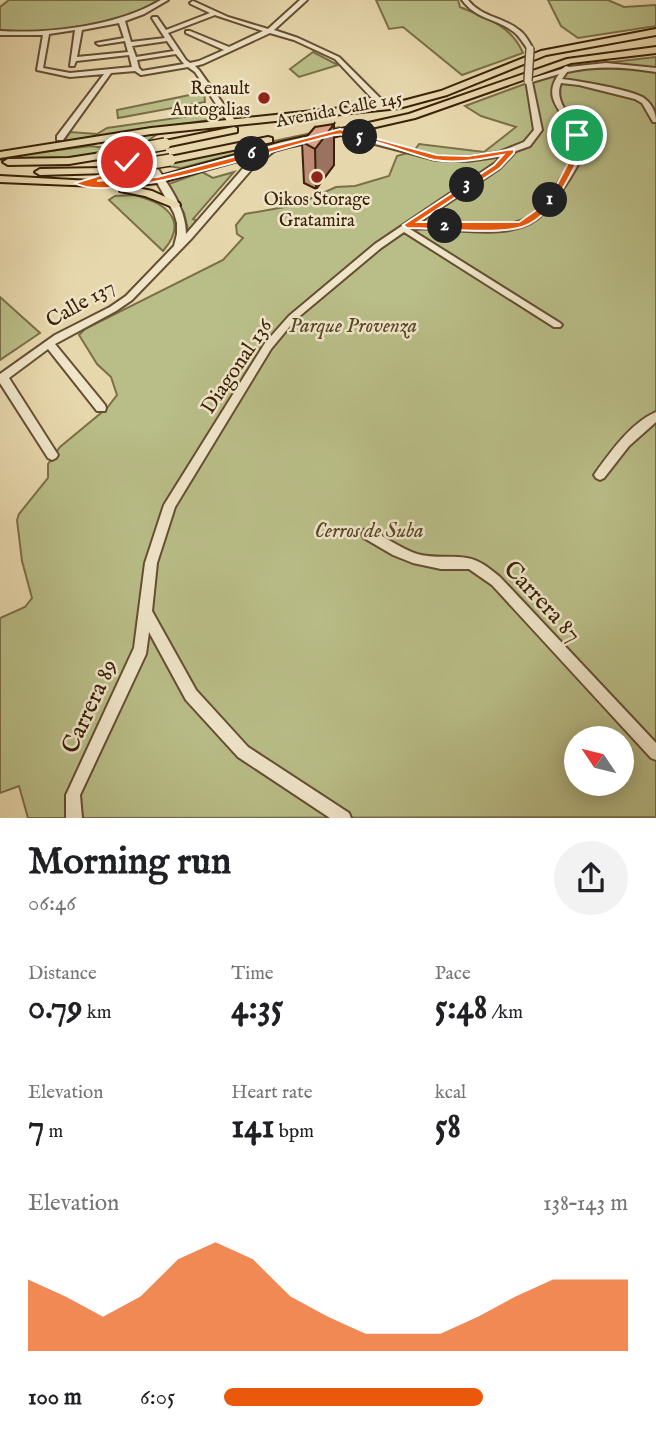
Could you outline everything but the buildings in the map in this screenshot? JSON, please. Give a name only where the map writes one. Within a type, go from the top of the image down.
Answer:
[{"type":"main road","name":"Avenida Calle 145","points":[[0,155],[61,142],[385,107],[444,93],[555,50],[656,32]]},
{"type":"main road","name":"Avenida Calle 145","points":[[0,178],[122,184],[158,180],[275,147],[435,109],[570,61],[656,50]]},
{"type":"main road","name":"Avenida Calle 145","points":[[0,173],[104,171],[338,125],[435,109]]},
{"type":"main road","name":"Avenida Calle 145","points":[[0,162],[58,161],[101,156],[318,113]]},
{"type":"main road","points":[[180,128],[163,133],[151,141],[146,151],[149,161],[172,171],[210,165]]},
{"type":"main road","points":[[61,142],[108,143],[127,153],[125,166],[114,174],[83,183]]},
{"type":"main road","points":[[83,183],[148,193],[175,205]]},
{"type":"street","points":[[0,33],[46,34],[122,22],[149,11],[164,0]]},
{"type":"street","points":[[46,34],[39,69],[70,75],[191,66],[270,31],[304,0]]},
{"type":"street","points":[[465,0],[472,8],[515,29],[524,37],[530,49],[529,83]]},
{"type":"street","points":[[193,3],[215,13],[296,39],[337,58],[385,107]]},
{"type":"street","points":[[165,32],[215,13]]},
{"type":"street","points":[[155,18],[232,122]]},
{"type":"street","points":[[122,22],[139,71]]},
{"type":"street","points":[[70,75],[79,28]]},
{"type":"street","points":[[188,32],[230,50]]},
{"type":"street","points":[[99,43],[170,39]]},
{"type":"street","points":[[73,59],[178,52]]},
{"type":"street","points":[[529,83],[566,68],[617,64],[656,71]]},
{"type":"street","points":[[405,227],[522,224],[539,212],[557,191],[579,150],[577,135],[554,97],[557,80],[566,68]]},
{"type":"street","points":[[61,142],[108,73]]},
{"type":"street","points":[[557,80],[637,97],[645,102],[656,120]]},
{"type":"street","name":"Diagonal 136","points":[[340,132],[423,156],[452,159],[491,156],[512,151],[527,144],[538,130],[529,83]]},
{"type":"street","points":[[368,126],[368,136],[375,141]]},
{"type":"street","name":"Calle 137","points":[[1,378],[49,343],[122,304],[201,223],[248,168],[275,147]]},
{"type":"street","name":"Diagonal 136","points":[[146,613],[151,563],[170,505],[268,346],[292,318],[405,227],[497,166],[512,151]]},
{"type":"street","points":[[228,160],[240,162],[248,168]]},
{"type":"street","points":[[149,161],[180,214],[183,233],[173,253]]},
{"type":"street","points":[[405,227],[557,325]]},
{"type":"street","points":[[49,343],[101,408]]},
{"type":"street","points":[[1,378],[52,455]]},
{"type":"street","points":[[600,475],[621,446],[656,416]]},
{"type":"street","name":"Carrera 87","points":[[368,534],[410,558],[432,563],[467,562],[479,567],[496,581],[656,753]]},
{"type":"street","points":[[146,613],[191,695],[243,752],[344,817]]},
{"type":"street","name":"Carrera 89","points":[[74,817],[73,795],[141,649],[146,613]]},
{"type":"green space","points":[[9,0],[158,0],[122,17],[82,27],[39,31],[0,30],[0,7]]},
{"type":"green space","points":[[376,0],[458,0],[460,7],[505,29],[523,53],[462,75],[403,27],[389,29]]},
{"type":"green space","points":[[548,0],[608,0],[624,7],[656,5],[656,26],[578,38],[561,26]]},
{"type":"green space","points":[[313,52],[338,65],[299,77],[290,69]]},
{"type":"green space","name":"Cerros de Suba","points":[[656,57],[656,817],[28,818],[19,786],[0,793],[0,618],[25,607],[32,598],[22,561],[17,520],[19,514],[48,478],[48,464],[60,447],[107,408],[117,395],[111,377],[97,364],[79,335],[85,329],[223,260],[243,238],[237,234],[236,225],[245,214],[296,205],[336,187],[355,186],[389,176],[397,156],[414,151],[419,144],[484,152],[516,127],[481,116],[465,106],[560,71],[586,65]]},
{"type":"green space","points":[[204,92],[205,102],[118,118],[117,110]]},
{"type":"green space","points":[[217,112],[219,118],[209,120],[64,141],[70,132],[97,134],[107,128]]},
{"type":"green space","points":[[340,127],[181,168],[160,165]]},
{"type":"green space","points":[[159,133],[145,143],[139,157],[150,178],[107,182],[129,166],[133,154],[124,144],[112,140]]},
{"type":"green space","points":[[91,146],[118,150],[86,157],[0,160],[0,157]]},
{"type":"green space","points":[[202,172],[213,178],[234,172],[193,219],[198,221],[189,234],[184,213],[166,185]]},
{"type":"green space","points":[[133,195],[155,202],[170,214],[174,230],[163,251],[109,200],[115,196]]},
{"type":"green space","points":[[0,297],[40,333],[0,360]]},
{"type":"place","name":"Renault Autogalias","points":[[264,98]]},
{"type":"place","name":"Oikos Storage Gratamira","points":[[317,177]]},
{"type":"route","points":[[127,162],[120,170],[103,179],[79,183],[110,184],[158,180],[340,132],[436,158],[468,159],[512,151],[497,166],[407,225],[501,226],[522,224],[539,212],[557,191],[579,150],[577,135]]},
{"type":"park label","name":"Parque Provenza","points":[[353,325]]}]
